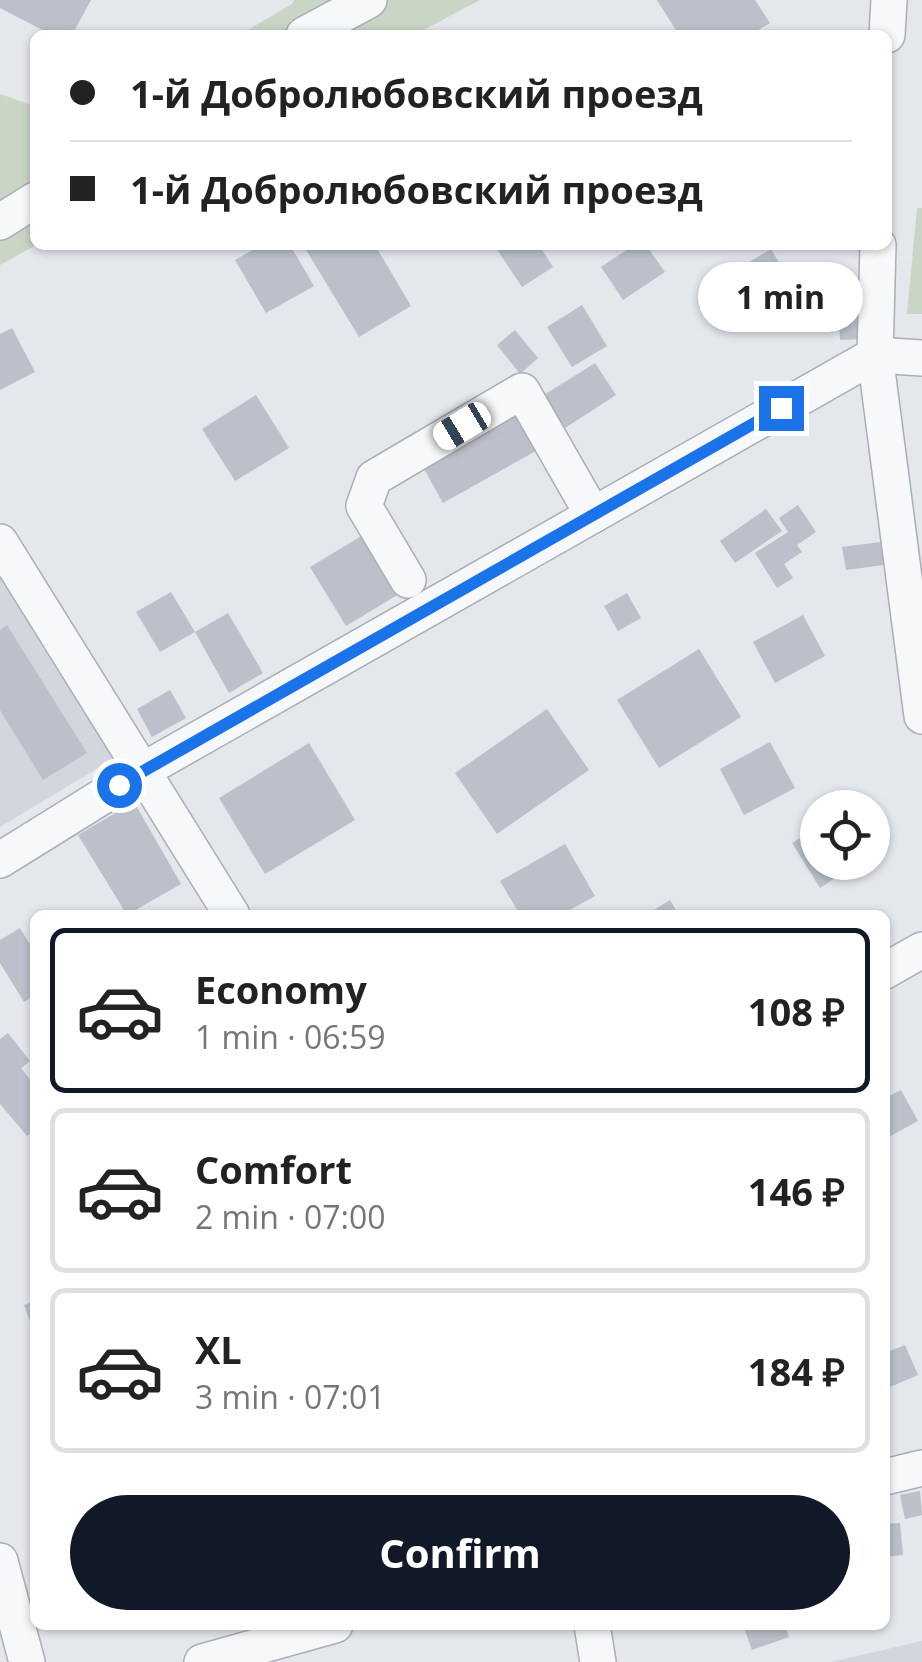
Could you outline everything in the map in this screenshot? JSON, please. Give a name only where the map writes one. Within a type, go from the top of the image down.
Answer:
[{"type":"street","points":[[313,30],[369,0]]},
{"type":"street","points":[[887,30],[889,0]]},
{"type":"street","points":[[0,222],[30,203]]},
{"type":"street","points":[[878,250],[875,355],[914,597],[922,716]]},
{"type":"street","points":[[0,860],[144,770],[875,355],[922,358]]},
{"type":"street","points":[[408,580],[364,506],[374,478],[522,391],[592,515]]},
{"type":"street","points":[[0,542],[229,910]]},
{"type":"street","points":[[890,968],[922,950]]},
{"type":"street","points":[[890,1476],[922,1468]]},
{"type":"street","points":[[0,1562],[27,1662]]},
{"type":"street","points":[[202,1662],[317,1630]]},
{"type":"street","points":[[593,1630],[598,1662]]},
{"type":"shaded area","points":[[0,577],[116,757],[0,827]]},
{"type":"shaded area","points":[[922,1641],[922,1662],[831,1662]]},
{"type":"green space","points":[[294,0],[480,0],[423,30],[248,30]]},
{"type":"green space","points":[[0,94],[30,104],[30,248],[0,265]]},
{"type":"green space","points":[[917,208],[922,208],[922,314],[907,314]]},
{"type":"building","points":[[0,0],[91,0],[75,30],[42,30],[0,8]]},
{"type":"building","points":[[657,0],[755,0],[770,23],[758,30],[676,30]]},
{"type":"building","points":[[252,250],[293,250],[314,286],[266,313],[235,260]]},
{"type":"building","points":[[306,250],[378,250],[411,306],[359,337]]},
{"type":"building","points":[[497,250],[542,250],[553,267],[522,287]]},
{"type":"building","points":[[626,250],[650,250],[665,272],[623,300],[601,267]]},
{"type":"building","points":[[769,250],[791,283],[726,322],[706,288]]},
{"type":"building","points":[[859,292],[862,339],[840,340],[837,293]]},
{"type":"building","points":[[582,305],[607,346],[572,367],[547,327]]},
{"type":"building","points":[[12,328],[35,372],[0,390],[0,334]]},
{"type":"building","points":[[515,330],[538,358],[520,374],[497,345]]},
{"type":"building","points":[[595,363],[616,395],[565,428],[544,395]]},
{"type":"building","points":[[256,395],[289,448],[235,481],[202,429]]},
{"type":"building","points":[[517,405],[541,448],[443,503],[419,460]]},
{"type":"building","points":[[798,505],[816,532],[797,545],[802,552],[784,564],[793,578],[777,588],[755,553],[788,532],[779,518]]},
{"type":"building","points":[[766,509],[782,531],[735,563],[720,541]]},
{"type":"building","points":[[363,535],[399,594],[346,626],[310,567]]},
{"type":"building","points":[[881,542],[884,565],[846,570],[842,547]]},
{"type":"building","points":[[171,592],[195,632],[160,652],[136,612]]},
{"type":"building","points":[[627,593],[641,618],[618,631],[604,606]]},
{"type":"building","points":[[228,613],[263,673],[229,693],[195,632]]},
{"type":"building","points":[[803,615],[825,656],[775,683],[753,642]]},
{"type":"building","points":[[7,625],[87,753],[43,780],[0,710],[0,630]]},
{"type":"building","points":[[699,649],[741,717],[659,768],[617,700]]},
{"type":"building","points":[[170,690],[186,718],[152,737],[137,709]]},
{"type":"building","points":[[547,709],[589,770],[497,834],[455,773]]},
{"type":"building","points":[[770,742],[795,788],[744,815],[720,769]]},
{"type":"building","points":[[309,743],[355,820],[265,874],[219,798]]},
{"type":"building","points":[[134,802],[181,884],[136,910],[124,910],[78,835]]},
{"type":"building","points":[[800,838],[800,856],[792,843]]},
{"type":"building","points":[[565,844],[595,896],[570,910],[517,910],[500,881]]},
{"type":"building","points":[[815,880],[832,880],[820,888]]},
{"type":"building","points":[[670,900],[676,910],[654,910]]},
{"type":"building","points":[[20,928],[30,942],[30,998],[24,1002],[0,963],[0,940]]},
{"type":"building","points":[[8,1033],[30,1061],[21,1068],[30,1080],[27,1136],[0,1104],[0,1039]]},
{"type":"building","points":[[901,1090],[918,1121],[890,1136],[890,1096]]},
{"type":"building","points":[[905,1345],[918,1375],[890,1387],[890,1351]]},
{"type":"building","points":[[920,1491],[922,1515],[905,1519],[900,1495]]},
{"type":"building","points":[[900,1523],[903,1555],[890,1556],[890,1524]]},
{"type":"building","points":[[745,1630],[787,1630],[789,1637],[752,1650]]},
{"type":"route","points":[[119,785],[781,408]]}]
